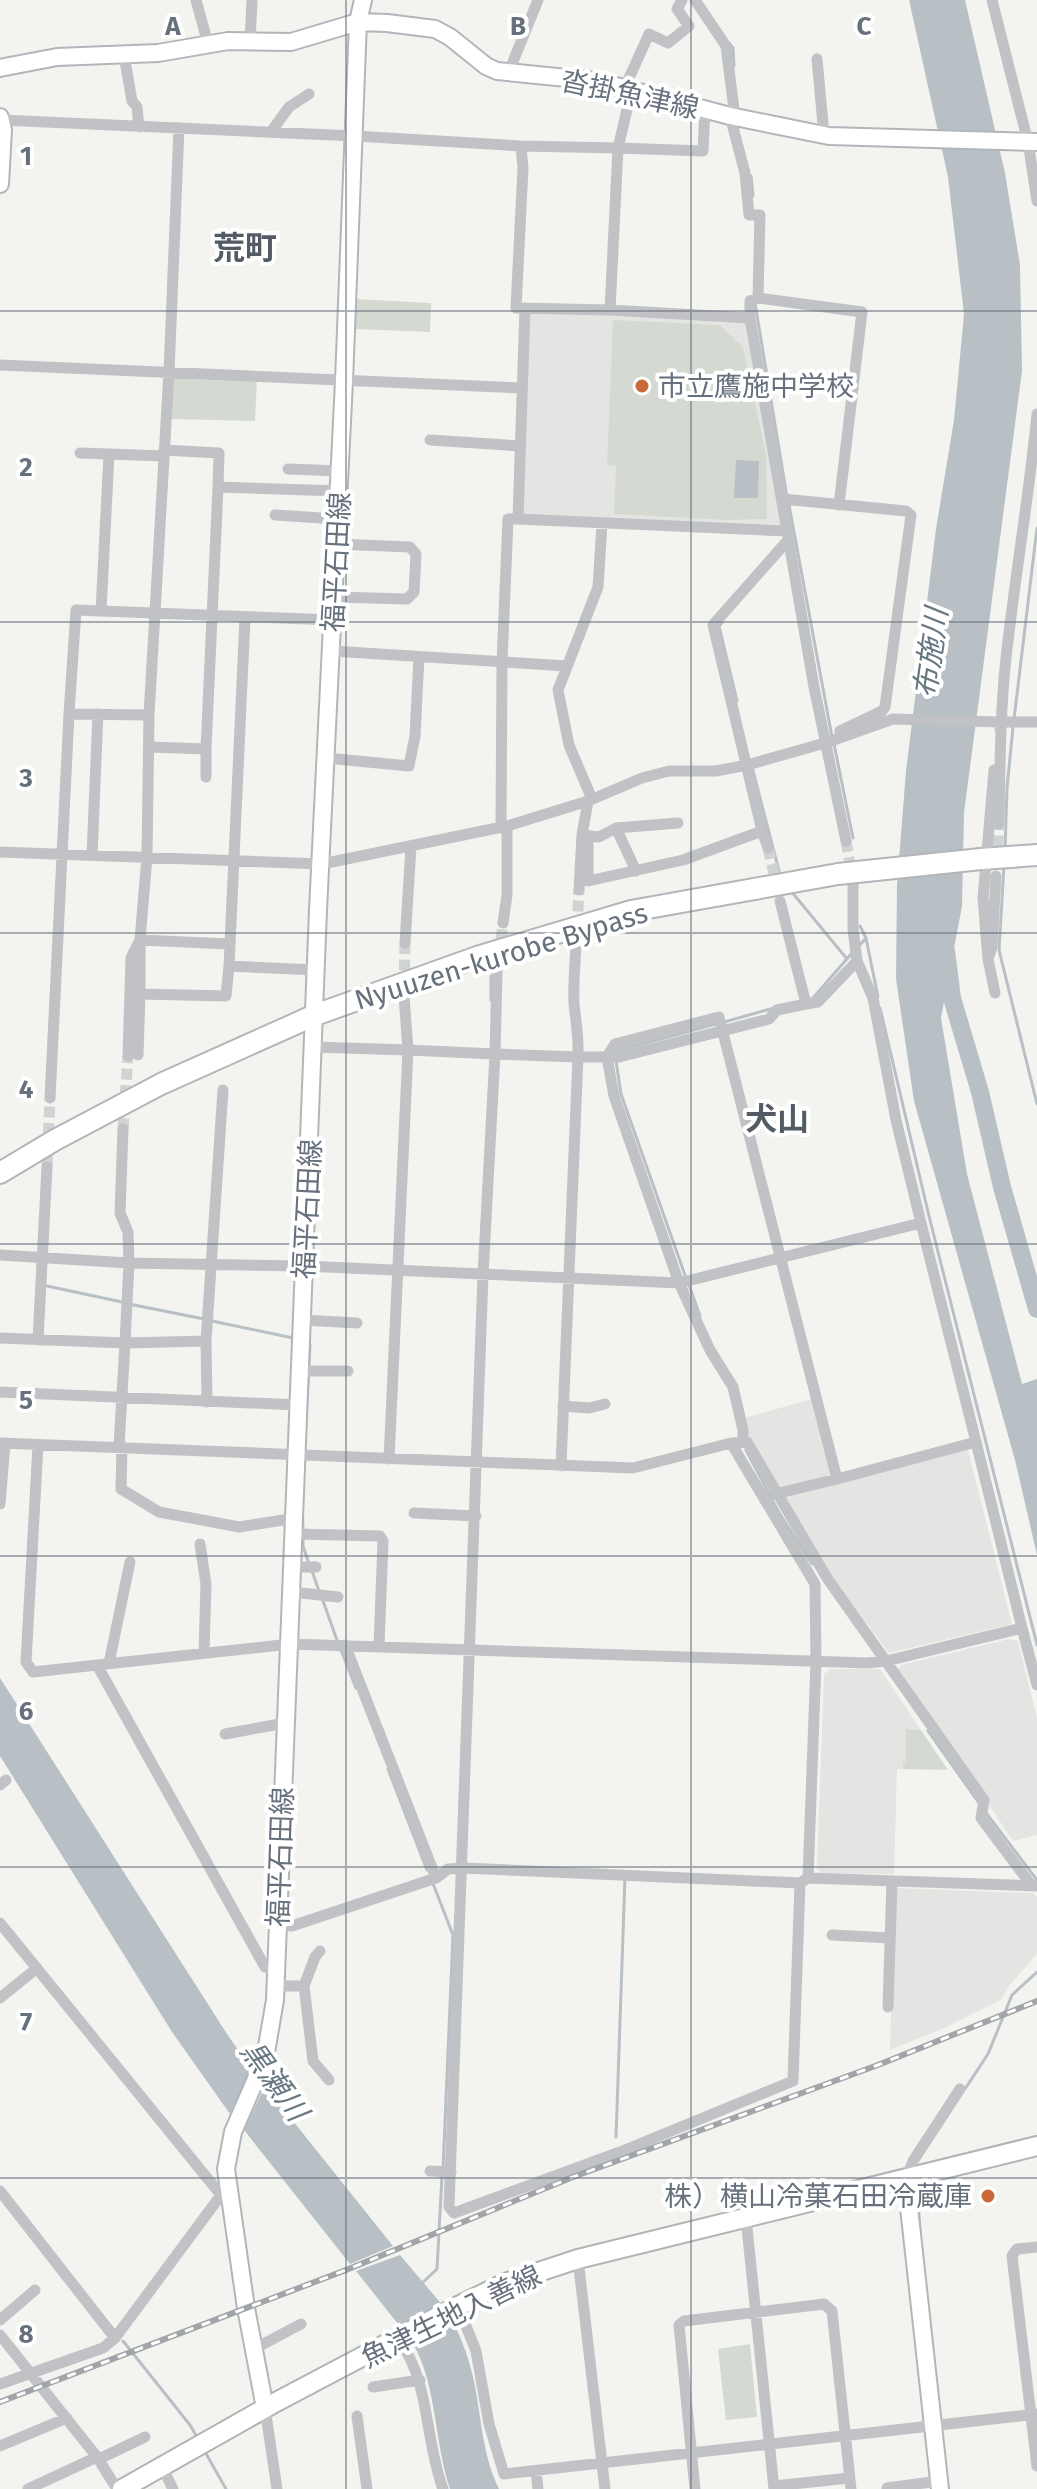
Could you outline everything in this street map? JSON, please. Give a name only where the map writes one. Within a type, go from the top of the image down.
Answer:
[{"type":"highway","name":"Nyuuzen-kurobe Bypass","points":[[0,1173],[161,1084],[315,1015],[480,956],[631,911],[1037,855]]},
{"type":"main road","name":"福平石田線","points":[[265,2408],[225,2194],[227,2154],[233,2132],[265,2058],[272,2026],[276,1977],[316,970],[358,22],[363,0]]},
{"type":"main road","name":"沓掛魚津線","points":[[0,68],[57,57],[158,53],[228,41],[291,42],[358,22],[387,23],[435,29],[486,66],[508,74],[563,76],[628,88],[732,116],[824,135],[1033,142]]},
{"type":"main road","points":[[0,118],[0,184]]},
{"type":"main road","name":"魚津生地入善線","points":[[120,2489],[265,2408],[505,2283],[578,2259],[1037,2146]]},
{"type":"main road","points":[[906,2180],[939,2485]]},
{"type":"street","points":[[196,0],[208,44]]},
{"type":"street","points":[[250,42],[252,0]]},
{"type":"street","points":[[508,74],[538,0]]},
{"type":"street","points":[[610,310],[618,148],[628,88],[649,34],[668,43],[689,26],[677,9],[682,0]]},
{"type":"street","points":[[695,0],[726,46],[732,116],[745,173],[749,215],[760,215],[758,298]]},
{"type":"street","points":[[992,0],[1033,142],[1037,201]]},
{"type":"street","points":[[124,55],[139,127]]},
{"type":"street","points":[[817,59],[824,135]]},
{"type":"street","points":[[271,132],[289,107],[309,94]]},
{"type":"street","points":[[0,118],[521,146],[703,151],[705,109]]},
{"type":"street","points":[[140,940],[131,958],[133,1055],[140,994],[140,940],[147,857],[149,715],[169,372],[179,128]]},
{"type":"street","points":[[521,146],[523,168],[516,308],[750,318]]},
{"type":"street","points":[[839,505],[862,312],[758,298],[750,301],[750,318],[788,535],[846,841]]},
{"type":"street","points":[[518,519],[525,308]]},
{"type":"street","points":[[0,365],[522,388]]},
{"type":"street","points":[[995,993],[988,959],[983,898],[997,722],[1037,414]]},
{"type":"street","points":[[430,440],[520,446]]},
{"type":"street","points":[[80,453],[219,453],[206,777]]},
{"type":"street","points":[[101,611],[109,454]]},
{"type":"street","points":[[288,469],[340,471]]},
{"type":"street","points":[[218,487],[339,491]]},
{"type":"street","points":[[1028,499],[1037,489]]},
{"type":"street","points":[[783,499],[906,511],[911,515],[885,707],[840,731],[842,738]]},
{"type":"street","points":[[275,515],[337,519]]},
{"type":"street","points":[[503,923],[507,895],[502,662],[508,519],[788,535]]},
{"type":"street","points":[[579,890],[590,800],[569,745],[558,690],[598,587],[602,524]]},
{"type":"street","points":[[768,848],[713,625],[788,535]]},
{"type":"street","points":[[334,597],[407,599],[414,592],[416,554],[410,547],[336,544]]},
{"type":"street","points":[[50,1098],[76,610],[333,620]]},
{"type":"street","points":[[140,994],[226,996],[245,618]]},
{"type":"street","points":[[332,651],[567,666]]},
{"type":"street","points":[[326,758],[409,766],[415,736],[419,657]]},
{"type":"street","points":[[69,714],[149,715]]},
{"type":"street","points":[[92,855],[98,714]]},
{"type":"street","points":[[0,852],[322,864],[504,827],[590,800],[642,778],[669,771],[716,771],[747,765],[901,718],[1037,722]]},
{"type":"street","points":[[997,722],[999,824]]},
{"type":"street","points":[[150,747],[206,749]]},
{"type":"street","points":[[585,836],[599,837],[616,828],[678,823]]},
{"type":"street","points":[[616,828],[636,871]]},
{"type":"street","points":[[585,836],[588,881],[704,853],[762,831]]},
{"type":"street","points":[[405,943],[411,847]]},
{"type":"street","points":[[988,864],[992,947],[988,959]]},
{"type":"street","points":[[846,879],[857,961],[873,998],[896,1120],[1037,1685]]},
{"type":"street","points":[[780,901],[806,1004]]},
{"type":"street","points":[[140,940],[229,944]]},
{"type":"street","points":[[561,1466],[579,1031],[574,994],[576,945]]},
{"type":"street","points":[[313,1047],[619,1057],[769,1019],[777,1010],[818,1002],[857,961]]},
{"type":"street","points":[[229,966],[316,970]]},
{"type":"street","points":[[497,973],[449,2207],[454,2213],[620,2152],[793,2081],[816,1662],[815,1584],[737,1442]]},
{"type":"street","points":[[389,1459],[408,1050],[404,996]]},
{"type":"street","points":[[723,1030],[837,1479]]},
{"type":"street","points":[[607,1057],[614,1096],[679,1283],[710,1350],[733,1387],[743,1430],[737,1442]]},
{"type":"street","points":[[207,1402],[206,1341],[223,1090]]},
{"type":"street","points":[[123,1129],[120,1213],[128,1232],[129,1263],[120,1446],[121,1489],[159,1512],[239,1527],[296,1526],[380,1536],[383,1541],[379,1646]]},
{"type":"street","points":[[38,1340],[47,1167]]},
{"type":"street","points":[[0,1255],[129,1263],[304,1266],[679,1283],[921,1223]]},
{"type":"street","points":[[302,1320],[357,1323]]},
{"type":"street","points":[[0,1338],[125,1343],[206,1341]]},
{"type":"street","points":[[301,1371],[348,1371]]},
{"type":"street","points":[[0,1392],[299,1405]]},
{"type":"street","points":[[563,1406],[589,1408],[605,1404]]},
{"type":"street","points":[[0,1504],[2,1443],[633,1468],[747,1442],[827,1578],[984,1800],[981,1818],[1034,1886]]},
{"type":"street","points":[[775,1494],[976,1442]]},
{"type":"street","points":[[38,1445],[26,1662],[33,1672],[290,1644],[816,1662],[886,1661],[1022,1628]]},
{"type":"street","points":[[414,1513],[476,1516]]},
{"type":"street","points":[[200,1544],[206,1584],[204,1653]]},
{"type":"street","points":[[130,1562],[103,1664],[265,1967],[276,1977],[304,1986]]},
{"type":"street","points":[[294,1567],[316,1567]]},
{"type":"street","points":[[292,1592],[338,1597]]},
{"type":"street","points":[[345,1645],[436,1878]]},
{"type":"street","points":[[225,1734],[285,1723]]},
{"type":"street","points":[[278,1925],[292,1926],[436,1878],[448,1869],[463,1868],[1034,1886]]},
{"type":"street","points":[[888,2007],[892,1882]]},
{"type":"street","points":[[0,1923],[225,2194],[115,2338],[103,2348],[0,2384]]},
{"type":"street","points":[[832,1935],[890,1938]]},
{"type":"street","points":[[320,1951],[304,1986],[313,2061],[329,2080]]},
{"type":"street","points":[[0,1998],[37,1968]]},
{"type":"street","points":[[906,2180],[913,2161],[960,2089]]},
{"type":"street","points":[[430,2171],[451,2172]]},
{"type":"street","points":[[0,2191],[115,2338]]},
{"type":"street","points":[[695,2489],[679,2325],[684,2321],[756,2312],[824,2304],[832,2311],[850,2484],[774,2488],[771,2446],[756,2312],[746,2218]]},
{"type":"street","points":[[1037,2247],[1017,2249],[1012,2256],[1034,2414],[1037,2466]]},
{"type":"street","points":[[578,2259],[605,2489]]},
{"type":"street","points":[[0,2320],[35,2290]]},
{"type":"street","points":[[454,2308],[476,2351],[489,2424],[510,2489]]},
{"type":"street","points":[[254,2349],[301,2324]]},
{"type":"street","points":[[0,2335],[120,2489]]},
{"type":"street","points":[[401,2337],[420,2380],[443,2489]]},
{"type":"street","points":[[373,2387],[420,2380]]},
{"type":"street","points":[[265,2408],[277,2489]]},
{"type":"street","points":[[504,2474],[1034,2414]]},
{"type":"street","points":[[357,2416],[367,2489]]},
{"type":"street","points":[[0,2446],[67,2418]]},
{"type":"street","points":[[28,2489],[145,2437]]},
{"type":"street","points":[[162,2466],[173,2489]]},
{"type":"street","points":[[536,2471],[538,2489]]},
{"type":"street","points":[[887,2488],[939,2485]]},
{"type":"shaded area","points":[[356,299],[431,303],[430,332],[355,329]]},
{"type":"shaded area","name":"市立鷹施中学校","points":[[528,311],[747,322],[783,526],[523,517]]},
{"type":"shaded area","points":[[613,320],[720,325],[743,347],[766,455],[767,519],[614,514],[616,466],[607,465]]},
{"type":"shaded area","points":[[172,375],[257,379],[255,421],[170,419]]},
{"type":"shaded area","points":[[812,1399],[832,1476],[775,1490],[753,1450],[744,1418]]},
{"type":"shaded area","points":[[968,1450],[1012,1624],[889,1653],[831,1576],[781,1497]]},
{"type":"shaded area","points":[[1009,1639],[1018,1641],[1037,1718],[1037,1835],[1013,1841],[898,1669],[901,1665]]},
{"type":"shaded area","points":[[830,1669],[880,1669],[921,1730],[906,1729],[906,1761],[903,1762],[903,1769],[897,1769],[894,1874],[822,1873],[817,1868],[824,1674]]},
{"type":"shaded area","points":[[906,1729],[921,1730],[948,1770],[903,1769]]},
{"type":"shaded area","points":[[895,1888],[1033,1893],[1037,1897],[1037,1954],[1001,2000],[890,2050]]},
{"type":"shaded area","points":[[750,2344],[757,2417],[726,2420],[718,2349]]},
{"type":"water","points":[[909,0],[965,0],[1005,173],[1020,265],[1022,371],[964,813],[962,906],[941,1018],[967,1174],[1022,1384],[1037,1379],[1037,1555],[1015,1460],[914,1101],[896,979],[897,885],[906,771],[936,529],[954,420],[964,314],[948,177]]},
{"type":"water","points":[[736,460],[759,461],[758,498],[734,498]]},
{"type":"water","points":[[0,1678],[251,2068],[230,2114],[172,2032],[0,1756]]},
{"type":"water","points":[[265,2086],[393,2246],[350,2264],[244,2130]]},
{"type":"water","points":[[400,2255],[444,2307],[402,2329],[356,2271]]},
{"type":"water","points":[[453,2321],[469,2362],[484,2442],[499,2489],[450,2489],[445,2471],[431,2394],[412,2342]]},
{"type":"waterway","points":[[729,43],[733,48],[734,66]]},
{"type":"waterway","points":[[751,176],[753,196]]},
{"type":"waterway","points":[[755,303],[787,497]]},
{"type":"waterway","points":[[789,505],[832,737]]},
{"type":"waterway","points":[[1014,719],[1037,528]]},
{"type":"waterway","points":[[722,623],[719,626],[737,701]]},
{"type":"waterway","points":[[1005,851],[1013,727]]},
{"type":"waterway","points":[[834,744],[853,838]]},
{"type":"waterway","points":[[752,767],[780,875]]},
{"type":"waterway","points":[[1004,866],[999,950],[1037,1104]]},
{"type":"waterway","points":[[791,891],[847,959]]},
{"type":"waterway","points":[[860,926],[866,938],[878,997]]},
{"type":"waterway","points":[[858,947],[866,938]]},
{"type":"waterway","name":"布施川","points":[[946,951],[952,998],[1037,1309]]},
{"type":"waterway","points":[[813,998],[852,953]]},
{"type":"waterway","points":[[491,976],[491,1000]]},
{"type":"waterway","points":[[724,1022],[774,1008]]},
{"type":"waterway","points":[[880,1008],[1037,1645]]},
{"type":"waterway","points":[[616,1051],[716,1024]]},
{"type":"waterway","points":[[616,1061],[621,1094],[686,1278]]},
{"type":"waterway","points":[[689,1285],[700,1316]]},
{"type":"waterway","points":[[47,1286],[122,1302]]},
{"type":"waterway","points":[[129,1304],[204,1319]]},
{"type":"waterway","points":[[212,1321],[293,1338]]},
{"type":"waterway","points":[[305,1441],[310,1345]]},
{"type":"waterway","points":[[746,1450],[778,1511],[812,1564]]},
{"type":"waterway","points":[[302,1505],[303,1529]]},
{"type":"waterway","points":[[303,1537],[309,1564]]},
{"type":"waterway","points":[[312,1571],[319,1591]]},
{"type":"waterway","points":[[322,1598],[338,1643]]},
{"type":"waterway","points":[[341,1650],[356,1688]]},
{"type":"waterway","points":[[928,1731],[979,1803]]},
{"type":"waterway","points":[[388,1769],[427,1870]]},
{"type":"waterway","points":[[986,1813],[1037,1880]]},
{"type":"waterway","points":[[616,2137],[625,1877]]},
{"type":"waterway","points":[[432,1881],[453,1935],[443,2169]]},
{"type":"waterway","points":[[965,2089],[988,2054],[1012,1995],[1037,1972]]},
{"type":"waterway","points":[[420,2285],[437,2269],[442,2176]]},
{"type":"waterway","points":[[917,2183],[921,2247]]},
{"type":"waterway","points":[[123,2341],[198,2439]]},
{"type":"waterway","points":[[204,2450],[226,2489]]},
{"type":"waterway","points":[[945,2466],[948,2489]]},
{"type":"tunnel","points":[[997,863],[999,824]]},
{"type":"tunnel","points":[[846,841],[852,876]]},
{"type":"tunnel","points":[[768,848],[777,886]]},
{"type":"tunnel","points":[[577,928],[579,890]]},
{"type":"tunnel","points":[[497,973],[503,923]]},
{"type":"tunnel","points":[[404,987],[405,943]]},
{"type":"tunnel","points":[[123,1129],[128,1056]]},
{"type":"tunnel","points":[[47,1167],[50,1098]]},
{"type":"railway","points":[[0,2402],[346,2270],[573,2177],[878,2065],[1037,2001]]},
{"type":"place","name":"市立鷹施中学校","points":[[642,386]]},
{"type":"place","name":"株）横山冷菓石田冷蔵庫","points":[[988,2196]]},
{"type":"district","name":"荒町","points":[[245,248]]},
{"type":"district","name":"犬山","points":[[777,1119]]},
{"type":"water label","name":"黒瀬川","points":[[274,2081]]}]
